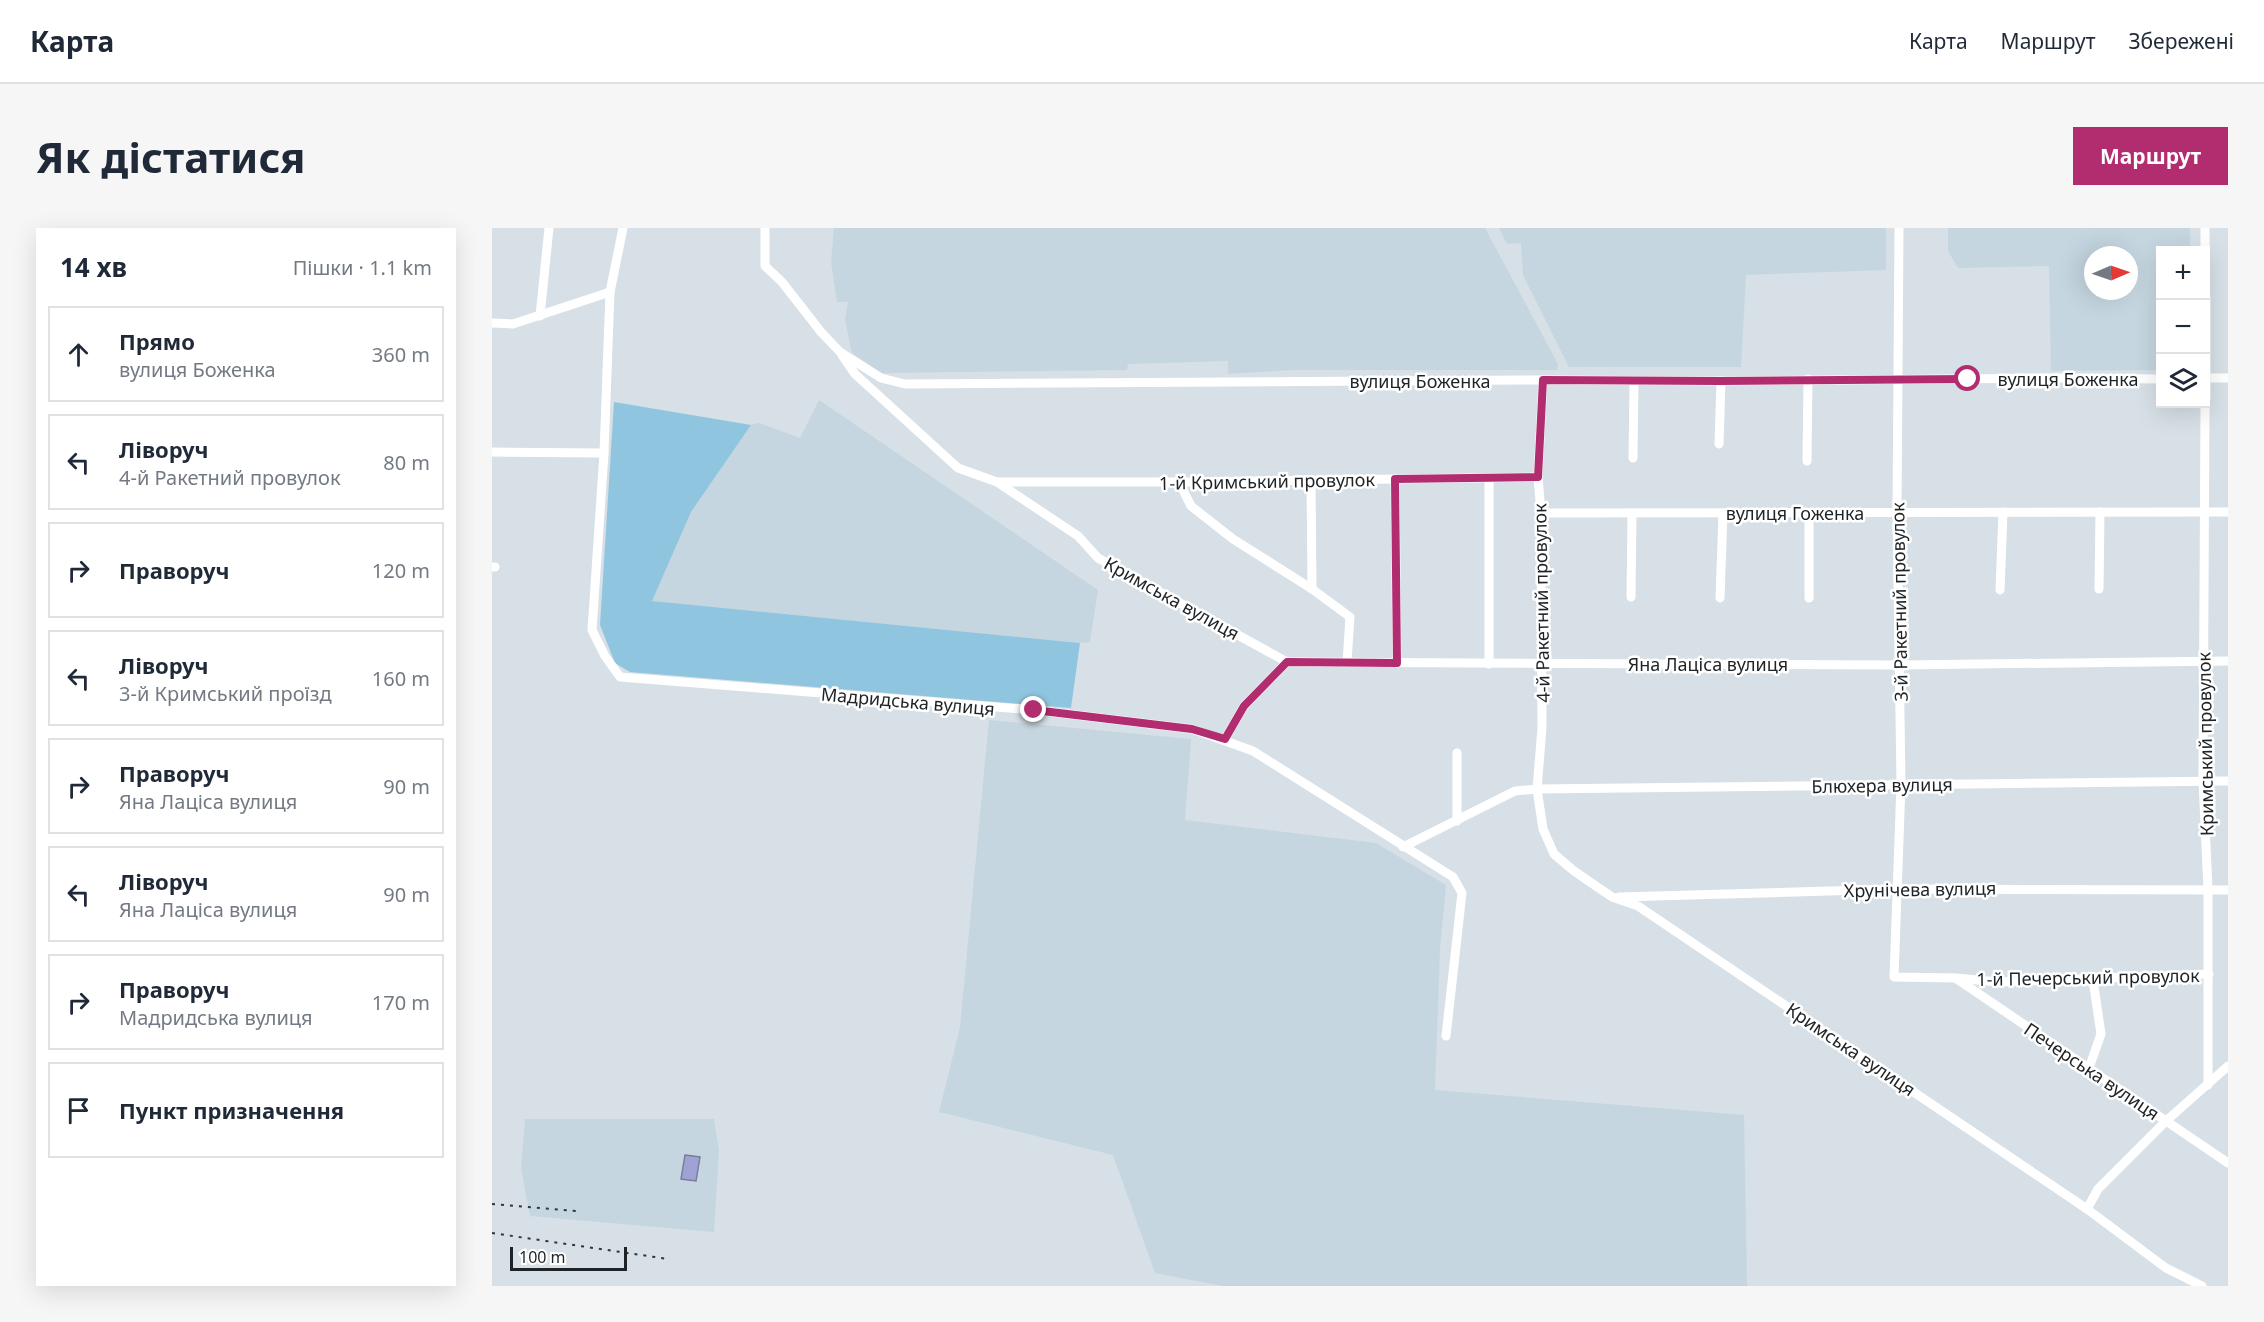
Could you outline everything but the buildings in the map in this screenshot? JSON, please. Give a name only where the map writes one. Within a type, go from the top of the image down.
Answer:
[{"type":"street","points":[[540,316],[549,228]]},
{"type":"street","name":"Мадридська вулиця","points":[[623,228],[610,292],[604,453],[592,630],[605,656],[620,677],[1034,710],[1192,729],[1253,751],[1453,877],[1462,893],[1446,1036]]},
{"type":"street","name":"вулиця Боженка","points":[[765,228],[765,266],[782,282],[821,332],[840,352],[881,378],[905,384],[2156,379]]},
{"type":"street","name":"3-й Ракетний провулок","points":[[1894,977],[1899,889],[1900,784],[1897,513],[1899,228]]},
{"type":"street","points":[[2205,228],[2205,246]]},
{"type":"street","points":[[492,323],[513,324],[610,292]]},
{"type":"street","points":[[2205,300],[2206,354]]},
{"type":"street","name":"Кримська вулиця","points":[[840,352],[855,374],[958,468],[997,482],[1078,536],[1098,558],[1287,662]]},
{"type":"street","points":[[2210,378],[2228,378]]},
{"type":"street","points":[[1807,461],[1808,379]]},
{"type":"street","name":"4-й Ракетний провулок","points":[[1537,789],[1542,728],[1541,513],[1538,477],[1543,380]]},
{"type":"street","points":[[1633,458],[1634,381]]},
{"type":"street","points":[[1719,444],[1720,381]]},
{"type":"street","name":"Кримський провулок","points":[[2205,408],[2203,661],[2208,889],[2208,1085]]},
{"type":"street","points":[[492,452],[604,453]]},
{"type":"street","name":"1-й Кримський провулок","points":[[997,482],[1538,477]]},
{"type":"street","points":[[1489,478],[1489,664]]},
{"type":"street","points":[[1395,479],[1397,663]]},
{"type":"street","points":[[1311,480],[1312,589]]},
{"type":"street","points":[[1179,482],[1191,506],[1233,539],[1312,589],[1350,617],[1347,662]]},
{"type":"street","points":[[2001,590],[2003,512]]},
{"type":"street","points":[[2099,589],[2100,512]]},
{"type":"street","name":"вулиця Гоженка","points":[[1541,513],[2228,512]]},
{"type":"street","points":[[1631,597],[1632,513]]},
{"type":"street","points":[[1720,598],[1724,513]]},
{"type":"street","points":[[1809,513],[1809,598]]},
{"type":"street","name":"Яна Лаціса вулиця","points":[[1287,662],[1900,665],[2228,661]]},
{"type":"street","points":[[1225,739],[1244,706],[1287,662]]},
{"type":"street","points":[[1456,821],[1457,753]]},
{"type":"street","name":"Блюхера вулиця","points":[[1403,847],[1515,791],[1537,789],[2228,781]]},
{"type":"street","name":"Кримська вулиця","points":[[1537,789],[1543,829],[1554,854],[1593,885],[1612,897],[1638,906],[2087,1209],[2166,1268],[2202,1286]]},
{"type":"street","name":"Хрунічева вулиця","points":[[1612,897],[1899,889],[2228,890]]},
{"type":"street","name":"1-й Печерський провулок","points":[[1894,977],[1956,978],[1998,982],[2209,974]]},
{"type":"street","name":"Печерська вулиця","points":[[1956,978],[2228,1163]]},
{"type":"street","points":[[2089,1068],[2101,1034],[2093,980]]},
{"type":"street","points":[[2087,1209],[2098,1189],[2166,1121],[2228,1066]]},
{"type":"shaded area","points":[[834,228],[1485,228],[1558,364],[1557,370],[1290,370],[1228,374],[1228,361],[1128,364],[1127,370],[882,373],[852,353],[845,320],[848,302],[837,302],[831,262]]},
{"type":"shaded area","points":[[1499,228],[1886,228],[1886,270],[1746,275],[1741,367],[1569,367],[1523,275],[1521,243],[1507,244]]},
{"type":"shaded area","points":[[1948,228],[2190,228],[2190,246],[2156,246],[2156,370],[2051,371],[2049,266],[1958,268],[1948,251]]},
{"type":"shaded area","points":[[819,400],[1098,590],[1090,642],[1080,643],[651,601],[691,512],[751,425],[759,423],[800,438]]},
{"type":"shaded area","points":[[614,402],[751,425],[691,512],[652,601],[1080,643],[1071,708],[630,672],[615,663],[600,625]]},
{"type":"shaded area","points":[[989,720],[1191,739],[1185,820],[1376,843],[1446,885],[1440,949],[1435,1090],[1744,1115],[1747,1286],[1223,1286],[1155,1273],[1113,1155],[939,1112],[960,1027]]},
{"type":"shaded area","points":[[525,1119],[714,1119],[719,1151],[714,1232],[530,1216],[521,1168]]},
{"type":"shaded area","points":[[685,1155],[700,1157],[696,1181],[681,1179]]},
{"type":"railway","points":[[492,1204],[577,1211]]},
{"type":"railway","points":[[492,1233],[668,1259]]},
{"type":"route","points":[[1034,710],[1192,729],[1225,739],[1244,706],[1287,662],[1397,663],[1395,479],[1538,477],[1543,380],[1968,379]]}]
